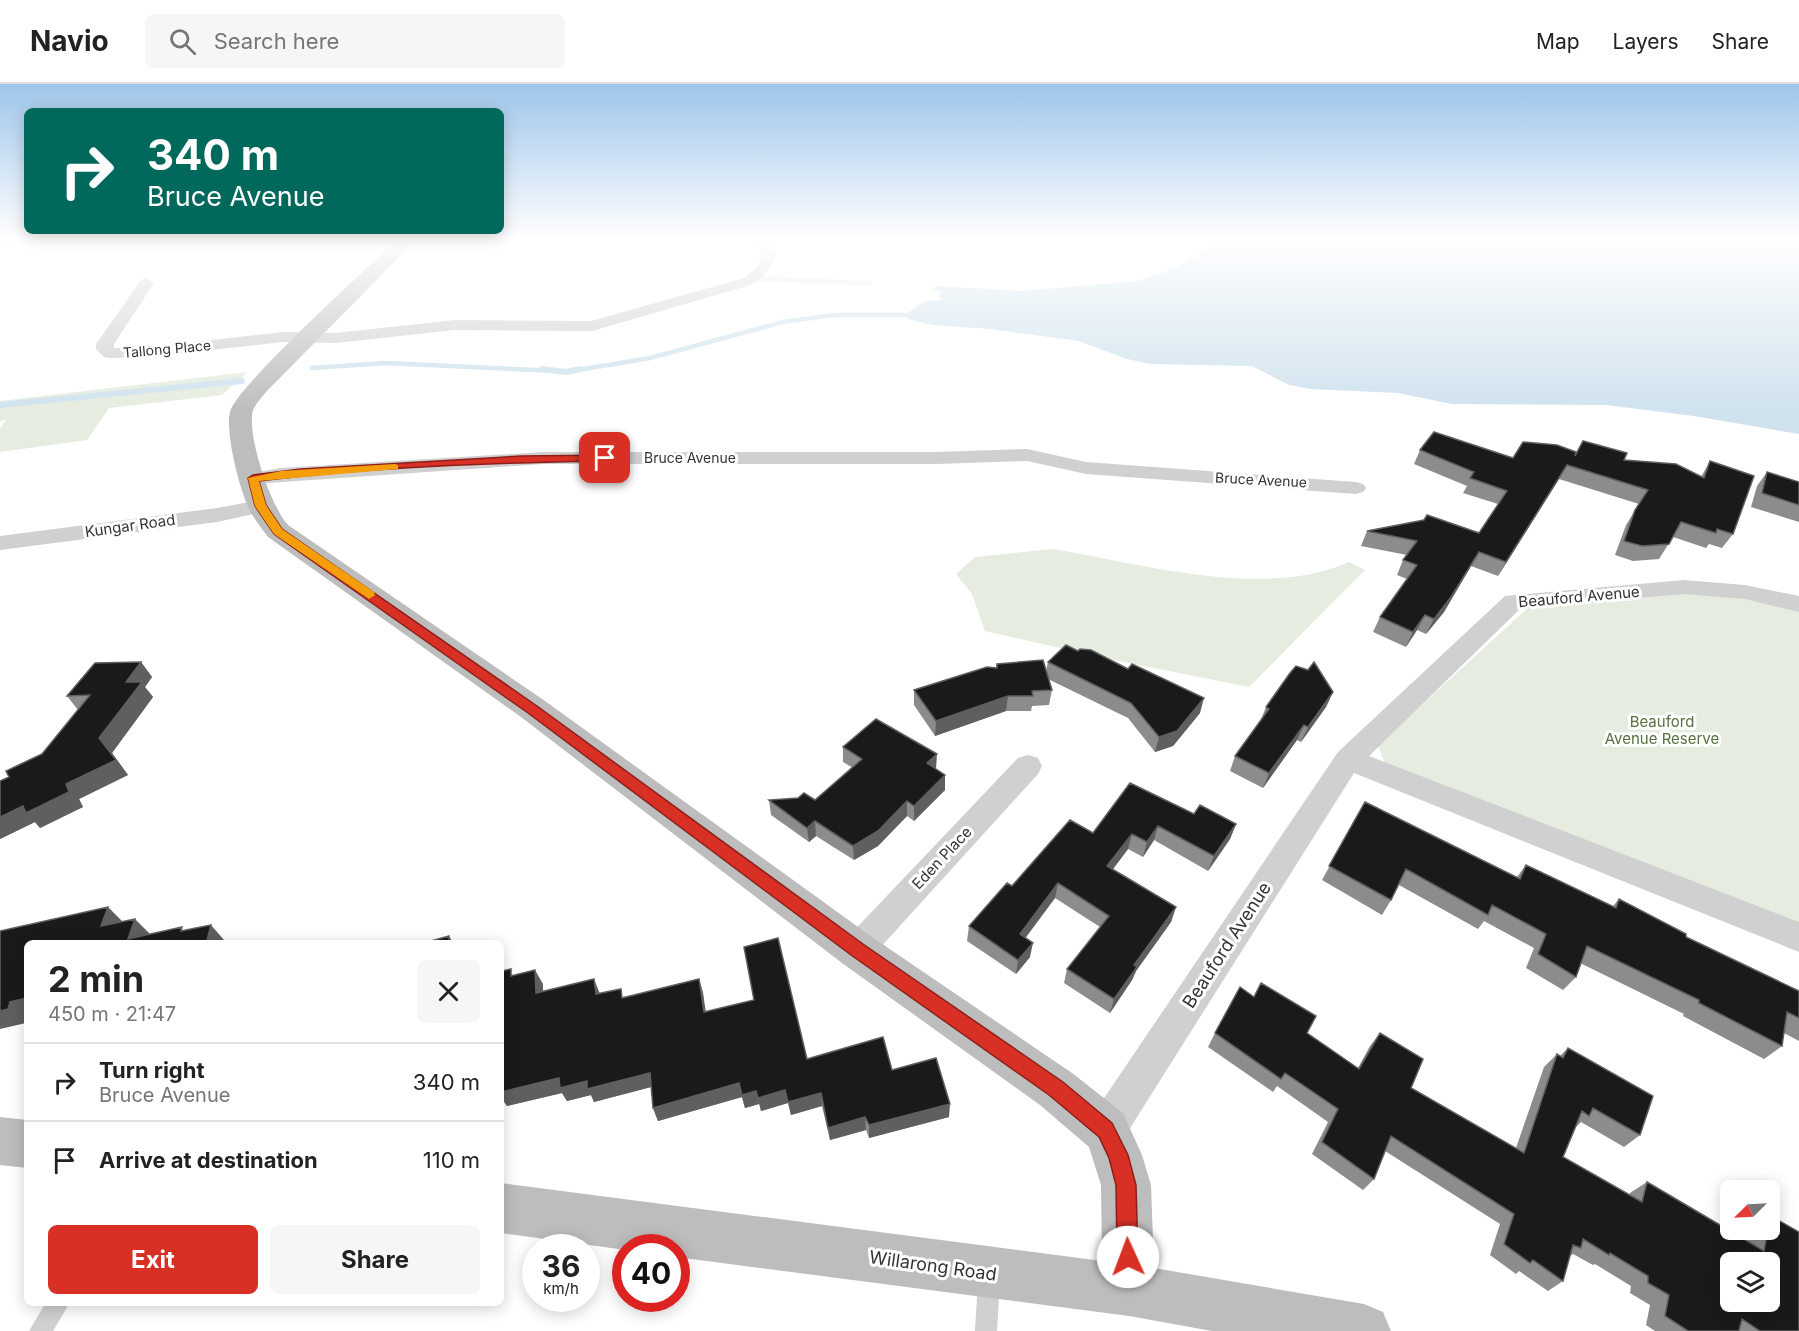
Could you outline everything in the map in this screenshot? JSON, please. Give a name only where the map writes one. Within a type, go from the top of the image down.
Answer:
[{"type":"street","name":"Tallong Place","points":[[136,297],[105,344],[105,349],[110,353],[133,354],[283,337],[308,338]]},
{"type":"street","points":[[349,297],[260,386],[243,407],[241,421],[257,492],[278,531],[532,709],[857,950],[1056,1089],[1106,1130],[1118,1155],[1126,1185],[1128,1290]]},
{"type":"street","points":[[308,338],[335,338],[486,324],[567,328],[592,326],[695,297]]},
{"type":"street","name":"Bruce Avenue","points":[[257,492],[301,472],[543,458],[925,458],[1027,455],[1086,468],[1356,488]]},
{"type":"street","name":"Kungar Road","points":[[0,543],[217,515],[257,492]]},
{"type":"street","name":"Beauford Avenue","points":[[1106,1130],[1348,759],[1514,601],[1684,587],[1745,592],[1799,603]]},
{"type":"street","points":[[1348,759],[1799,937]]},
{"type":"street","name":"Eden Place","points":[[857,950],[1028,766]]},
{"type":"street","points":[[0,1141],[24,1144]]},
{"type":"street","name":"Willarong Road","points":[[504,1208],[989,1274],[1128,1290],[1364,1331]]},
{"type":"lane","points":[[986,1331],[989,1274]]},
{"type":"lane","points":[[40,1331],[57,1306]]},
{"type":"green space","points":[[248,372],[222,395],[109,408],[87,440],[0,452],[0,429],[6,420],[0,421],[0,401]]},
{"type":"green space","points":[[1054,549],[1164,570],[1242,579],[1279,578],[1316,573],[1349,562],[1365,570],[1249,687],[985,631],[972,594],[956,574],[975,557]]},
{"type":"green space","name":"Beauford Avenue Reserve","points":[[1684,593],[1750,598],[1799,610],[1799,930],[1387,770],[1378,745],[1532,604]]},
{"type":"water","points":[[940,297],[1799,297],[1799,434],[1694,416],[1606,405],[1452,404],[1398,393],[1311,389],[1289,385],[1252,366],[1150,364],[1127,359],[1079,341],[991,329],[933,325],[908,319],[905,315],[925,301],[942,300]]},
{"type":"building","points":[[1434,432],[1513,458],[1523,442],[1557,445],[1576,452],[1575,456],[1583,441],[1627,453],[1624,460],[1676,464],[1704,478],[1710,461],[1754,476],[1733,534],[1717,529],[1716,533],[1681,522],[1669,544],[1642,546],[1624,541],[1635,510],[1648,490],[1567,465],[1506,562],[1479,552],[1451,597],[1434,619],[1425,615],[1413,632],[1380,617],[1417,565],[1403,560],[1417,541],[1367,531],[1424,520],[1427,515],[1479,533],[1507,491],[1470,478],[1474,472],[1420,450]]},
{"type":"building","points":[[1767,472],[1799,482],[1799,505],[1762,493]]},
{"type":"building","points":[[1066,645],[1078,651],[1080,649],[1091,650],[1128,669],[1132,664],[1204,698],[1177,731],[1159,737],[1131,703],[1048,662]]},
{"type":"building","points":[[1043,660],[1052,690],[1032,691],[1033,696],[1008,696],[936,721],[914,690],[987,667],[997,668],[997,664]]},
{"type":"building","points":[[141,662],[126,682],[142,682],[99,738],[116,760],[66,784],[69,792],[26,813],[23,806],[0,817],[0,781],[9,777],[6,771],[42,754],[90,695],[67,696],[95,663]]},
{"type":"building","points":[[1314,662],[1333,692],[1308,727],[1304,725],[1269,773],[1235,756],[1269,709],[1266,707],[1290,673],[1296,666],[1308,670]]},
{"type":"building","points":[[876,719],[937,754],[927,763],[945,775],[914,806],[907,801],[878,831],[853,846],[815,821],[807,828],[769,800],[798,798],[804,793],[815,800],[862,759],[843,747]]},
{"type":"building","points":[[1130,783],[1194,814],[1200,805],[1236,824],[1214,856],[1158,826],[1147,842],[1132,834],[1107,866],[1176,907],[1134,965],[1137,967],[1114,999],[1067,969],[1109,916],[1058,883],[1020,934],[1033,943],[1018,960],[969,926],[1007,883],[1012,886],[1070,820],[1093,833]]},
{"type":"building","points":[[1365,802],[1520,879],[1526,865],[1616,908],[1619,899],[1686,934],[1686,937],[1799,991],[1799,1018],[1787,1012],[1782,1046],[1699,1003],[1699,1000],[1587,946],[1576,977],[1538,954],[1546,934],[1492,905],[1488,915],[1406,869],[1391,900],[1329,866]]},
{"type":"building","points":[[108,907],[101,926],[135,919],[128,939],[182,927],[181,931],[211,925],[207,940],[24,940],[24,999],[10,1002],[8,1009],[0,1011],[0,931]]},
{"type":"building","points":[[449,936],[449,940],[434,940]]},
{"type":"building","points":[[778,938],[807,1059],[883,1037],[892,1070],[936,1058],[950,1104],[869,1125],[865,1117],[828,1128],[821,1093],[788,1102],[785,1090],[758,1098],[756,1091],[742,1095],[739,1083],[653,1108],[650,1073],[587,1089],[587,1081],[560,1088],[559,1078],[504,1091],[504,970],[511,969],[511,976],[535,970],[536,993],[594,979],[596,994],[621,989],[622,998],[699,979],[704,1012],[754,1000],[744,947]]},
{"type":"building","points":[[1261,983],[1316,1016],[1307,1033],[1359,1069],[1380,1033],[1423,1059],[1411,1088],[1524,1153],[1557,1054],[1563,1058],[1568,1048],[1653,1096],[1640,1135],[1593,1108],[1589,1116],[1582,1111],[1563,1157],[1642,1202],[1647,1182],[1720,1225],[1720,1240],[1745,1240],[1764,1251],[1766,1240],[1780,1240],[1780,1221],[1799,1232],[1799,1331],[1760,1331],[1742,1319],[1739,1331],[1688,1331],[1665,1316],[1669,1295],[1648,1283],[1648,1276],[1583,1239],[1581,1248],[1573,1245],[1563,1281],[1533,1260],[1530,1263],[1504,1244],[1514,1214],[1391,1136],[1374,1179],[1322,1142],[1338,1109],[1285,1073],[1281,1079],[1215,1033],[1240,987],[1254,997]]},
{"type":"waterway","points":[[572,371],[650,358],[783,322],[833,315],[905,315]]},
{"type":"waterway","points":[[312,368],[385,363],[556,371]]},
{"type":"waterway","points":[[542,369],[566,372],[581,369]]},
{"type":"waterway","points":[[0,405],[242,381]]},
{"type":"slow traffic","points":[[369,595],[278,531],[260,506],[253,478],[281,474],[395,467]]},
{"type":"route","points":[[605,458],[521,459],[301,472],[253,478],[260,506],[278,531],[532,709],[857,950],[1056,1089],[1106,1130],[1118,1155],[1126,1185],[1128,1257]]}]
